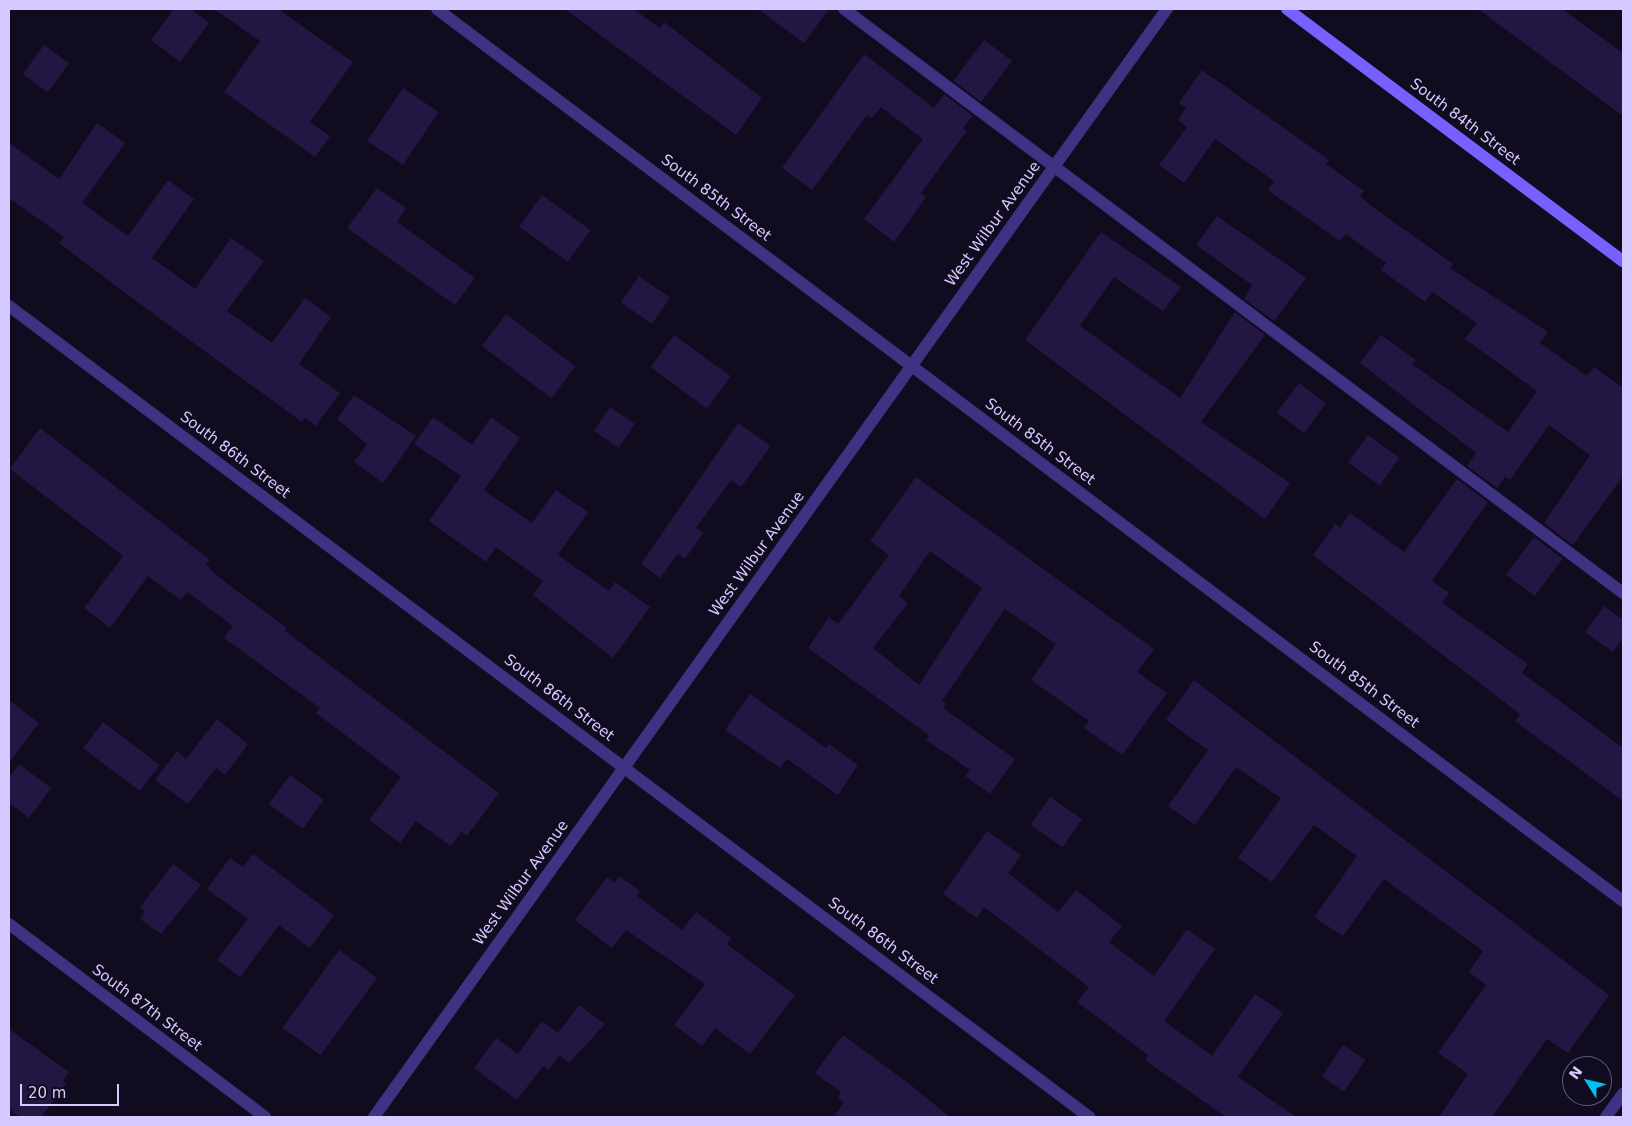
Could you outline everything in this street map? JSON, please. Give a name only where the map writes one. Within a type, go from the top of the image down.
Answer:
[{"type":"street","name":"South 85th Street","points":[[437,9],[1623,901]]},
{"type":"street","points":[[844,9],[1623,593]]},
{"type":"street","name":"West Wilbur Avenue","points":[[374,1117],[1167,9]]},
{"type":"street","name":"South 84th Street","points":[[1287,9],[1623,261]]},
{"type":"street","name":"South 86th Street","points":[[9,306],[624,766],[1088,1117]]},
{"type":"street","name":"South 87th Street","points":[[9,924],[265,1117]]},
{"type":"street","points":[[1606,1117],[1623,1094]]},
{"type":"building","points":[[174,9],[191,9],[209,23],[180,62],[151,40]]},
{"type":"building","points":[[214,9],[278,9],[353,62],[310,122],[330,136],[315,157],[224,92],[260,41]]},
{"type":"building","points":[[565,9],[633,9],[660,28],[664,22],[762,98],[736,135]]},
{"type":"building","points":[[758,9],[829,9],[804,43]]},
{"type":"building","points":[[1478,9],[1562,9],[1623,53],[1623,116]]},
{"type":"building","points":[[984,40],[1012,61],[981,102],[953,81]]},
{"type":"building","points":[[44,45],[69,63],[48,92],[23,74]]},
{"type":"building","points":[[864,54],[934,108],[944,94],[973,116],[963,128],[967,131],[921,193],[926,197],[894,242],[864,219],[923,139],[881,107],[872,118],[867,115],[812,190],[782,168]]},
{"type":"building","points":[[1202,70],[1329,160],[1326,164],[1364,191],[1360,196],[1453,264],[1450,268],[1548,332],[1540,343],[1587,376],[1594,367],[1623,388],[1623,476],[1573,545],[1544,523],[1590,455],[1549,425],[1510,480],[1505,477],[1497,488],[1467,466],[1476,453],[1360,363],[1381,335],[1416,360],[1412,364],[1508,432],[1537,391],[1465,339],[1477,323],[1432,292],[1425,302],[1381,270],[1386,263],[1346,234],[1340,241],[1268,190],[1274,181],[1215,139],[1184,183],[1159,165],[1187,127],[1178,120],[1186,108],[1179,103]]},
{"type":"building","points":[[403,88],[439,112],[403,165],[367,141]]},
{"type":"building","points":[[97,123],[125,143],[82,203],[128,236],[168,180],[194,199],[152,258],[195,289],[231,238],[264,261],[227,311],[272,343],[305,298],[331,317],[299,364],[340,393],[316,426],[305,418],[302,422],[132,298],[59,243],[64,237],[9,198],[9,143],[59,179]]},
{"type":"building","points":[[377,188],[406,208],[397,222],[475,278],[455,305],[347,228]]},
{"type":"building","points":[[542,195],[591,230],[568,262],[519,227]]},
{"type":"building","points":[[1217,216],[1306,278],[1274,321],[1244,299],[1252,285],[1196,245]]},
{"type":"building","points":[[1101,232],[1181,287],[1163,311],[1114,277],[1080,326],[1180,398],[1235,312],[1265,335],[1201,422],[1290,483],[1265,519],[1025,340]]},
{"type":"building","points":[[639,276],[670,298],[652,324],[621,302]]},
{"type":"building","points":[[506,314],[575,366],[551,398],[482,346]]},
{"type":"building","points":[[674,335],[731,376],[707,409],[650,367]]},
{"type":"building","points":[[1299,383],[1326,403],[1304,433],[1277,413]]},
{"type":"building","points":[[354,395],[416,436],[383,483],[354,462],[367,444],[337,419]]},
{"type":"building","points":[[610,407],[635,424],[619,448],[594,431]]},
{"type":"building","points":[[433,417],[472,445],[491,417],[520,438],[484,490],[532,523],[556,490],[588,512],[558,555],[609,591],[615,582],[650,607],[613,658],[533,595],[543,581],[496,547],[486,562],[429,521],[461,476],[414,444]]},
{"type":"building","points":[[738,423],[771,446],[741,487],[731,480],[696,528],[703,533],[685,559],[678,554],[660,578],[641,564]]},
{"type":"building","points":[[40,428],[210,560],[206,564],[217,576],[287,628],[285,631],[499,793],[467,836],[461,832],[451,846],[416,821],[400,843],[369,820],[401,777],[316,713],[320,708],[224,638],[233,626],[187,592],[181,600],[148,576],[110,628],[84,608],[123,556],[10,469]]},
{"type":"building","points":[[1368,435],[1400,458],[1380,485],[1348,463]]},
{"type":"building","points":[[916,477],[1154,649],[1137,672],[1167,693],[1122,755],[1084,728],[1089,721],[1031,680],[1056,644],[1005,609],[942,701],[946,704],[943,708],[1015,759],[990,794],[965,776],[970,770],[926,740],[929,735],[808,648],[829,617],[838,624],[889,555],[870,541]],"holes":[[[930,551],[982,588],[919,685],[873,648],[908,603],[899,596]]]},
{"type":"building","points":[[1457,479],[1488,502],[1432,581],[1449,593],[1442,603],[1528,664],[1522,673],[1623,748],[1623,801],[1515,721],[1520,714],[1313,555],[1335,524],[1340,528],[1350,513],[1404,552]]},
{"type":"building","points":[[1534,537],[1563,559],[1534,596],[1506,575]]},
{"type":"building","points":[[1604,606],[1623,620],[1623,637],[1613,652],[1585,632]]},
{"type":"building","points":[[1194,680],[1609,995],[1568,1053],[1547,1039],[1492,1117],[1439,1117],[1468,1074],[1438,1053],[1486,985],[1469,972],[1483,951],[1384,879],[1343,936],[1318,920],[1315,916],[1357,856],[1314,825],[1272,882],[1238,858],[1281,798],[1236,767],[1195,825],[1168,806],[1208,750],[1166,720]]},
{"type":"building","points":[[750,694],[826,748],[829,744],[858,765],[838,795],[787,759],[780,768],[725,730]]},
{"type":"building","points":[[9,700],[39,723],[9,763]]},
{"type":"building","points":[[217,719],[248,744],[225,775],[216,768],[188,804],[155,780],[177,751],[186,759]]},
{"type":"building","points":[[103,722],[160,765],[140,791],[83,748]]},
{"type":"building","points":[[19,764],[51,788],[29,818],[9,803],[9,778]]},
{"type":"building","points":[[290,775],[324,800],[303,829],[269,804]]},
{"type":"building","points":[[1050,797],[1082,819],[1062,847],[1030,825]]},
{"type":"building","points":[[987,831],[1021,855],[1008,873],[1058,912],[1076,890],[1122,926],[1109,942],[1154,976],[1187,929],[1215,949],[1164,1021],[1212,1056],[1255,994],[1283,1013],[1238,1077],[1296,1117],[1226,1117],[1145,1060],[1148,1055],[1077,1002],[1089,987],[984,907],[977,918],[943,894]]},
{"type":"building","points":[[253,854],[334,915],[310,948],[279,925],[240,977],[217,960],[248,919],[207,889],[230,858],[243,867]]},
{"type":"building","points":[[173,864],[201,885],[161,934],[140,919],[145,911],[140,907]]},
{"type":"building","points":[[619,876],[640,891],[637,896],[682,930],[696,912],[731,938],[727,944],[795,995],[750,1054],[715,1028],[702,1046],[674,1025],[705,984],[626,930],[612,948],[575,920],[607,877],[614,883]]},
{"type":"building","points":[[339,950],[377,978],[321,1055],[283,1028]]},
{"type":"building","points":[[579,1005],[605,1024],[569,1063],[559,1055],[549,1070],[543,1066],[517,1100],[474,1068],[496,1038],[518,1054],[542,1021],[558,1033]]},
{"type":"building","points":[[9,1029],[69,1072],[63,1081],[66,1084],[41,1117],[20,1117],[9,1109]]},
{"type":"building","points":[[843,1035],[950,1117],[833,1117],[844,1103],[838,1098],[841,1092],[815,1073]]},
{"type":"building","points":[[1343,1045],[1365,1060],[1344,1092],[1322,1077]]}]
